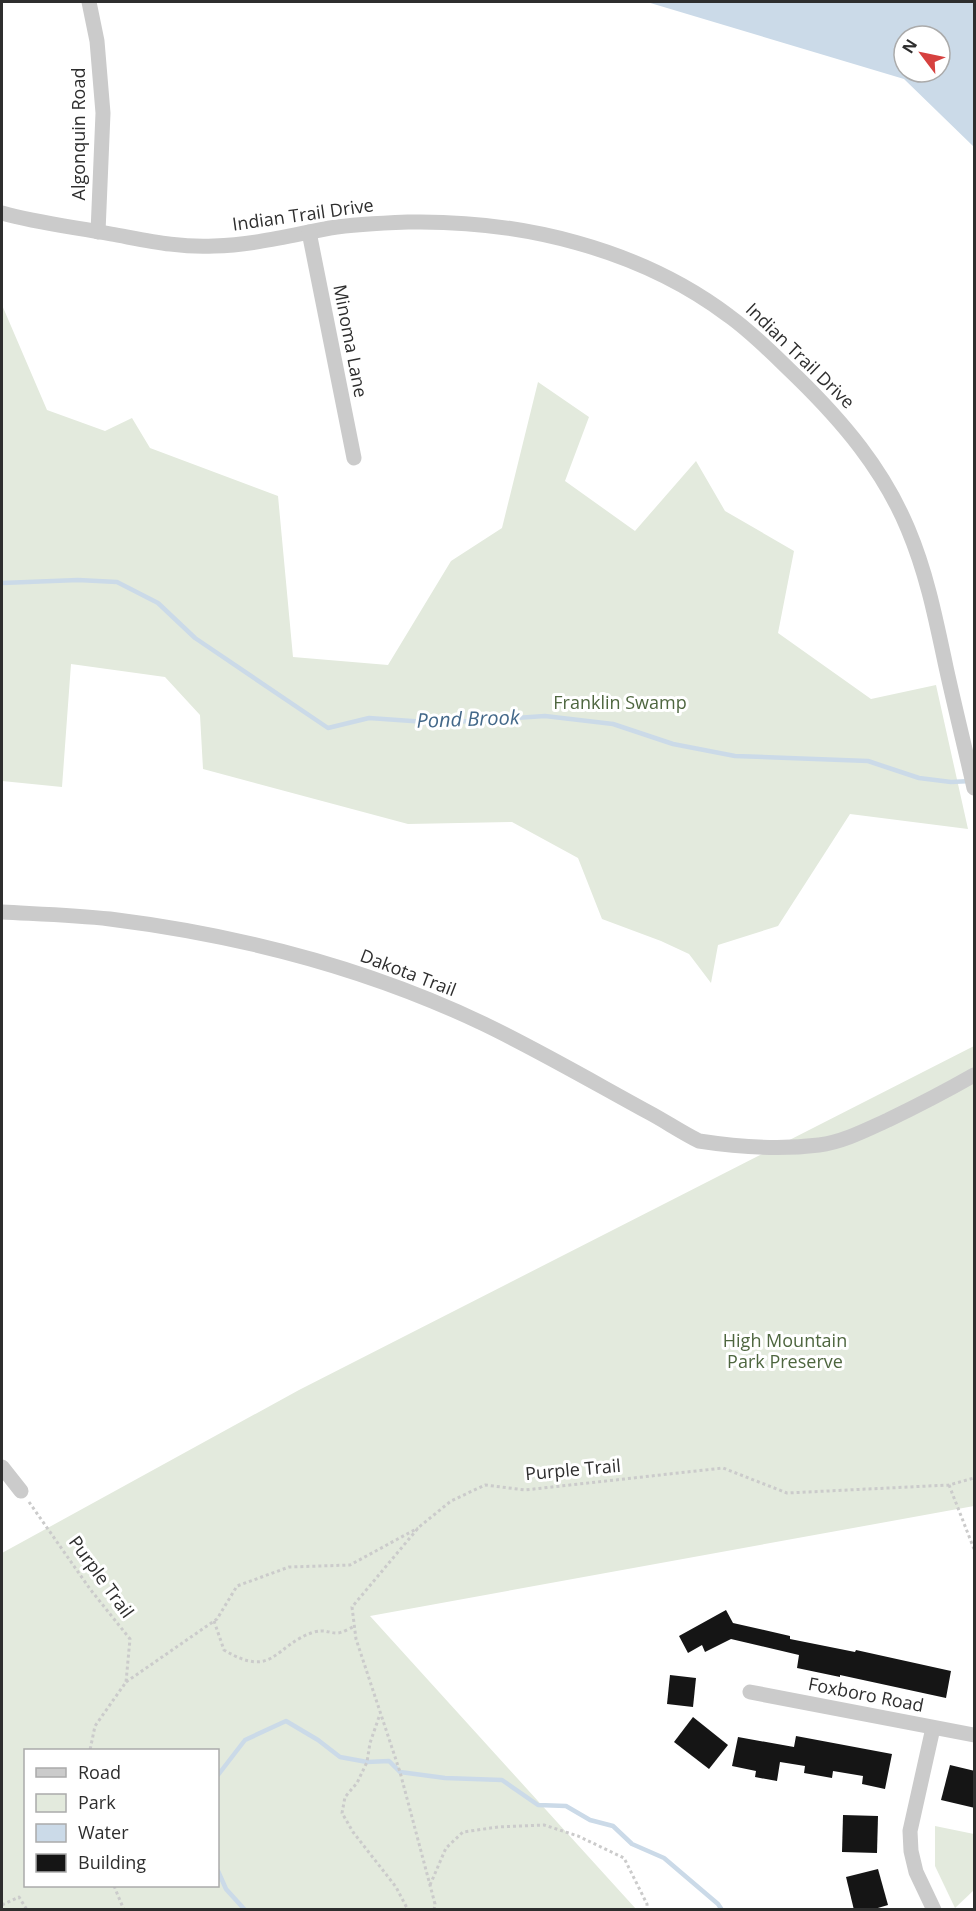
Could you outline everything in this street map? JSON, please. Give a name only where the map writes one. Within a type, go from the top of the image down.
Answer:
[{"type":"street","name":"Algonquin Road","points":[[89,2],[97,40],[102,104],[98,232]]},
{"type":"street","name":"Indian Trail Drive","points":[[2,213],[143,241],[184,246],[250,243],[365,224],[453,223],[507,228],[549,236],[611,254],[664,275],[705,299],[750,333],[832,411],[870,459],[889,491],[906,525],[929,589],[973,784]]},
{"type":"street","name":"Minoma Lane","points":[[309,232],[354,458]]},
{"type":"street","name":"Dakota Trail","points":[[2,912],[74,915],[173,928],[236,940],[321,963],[417,996],[482,1023],[699,1141],[725,1145],[774,1147],[820,1145],[852,1137],[975,1075]]},
{"type":"street","points":[[2,1467],[21,1491]]},
{"type":"street","name":"Foxboro Road","points":[[750,1692],[975,1735]]},
{"type":"street","points":[[933,1728],[910,1831],[911,1851],[916,1872],[934,1910]]},
{"type":"path","name":"Purple Trail","points":[[434,1910],[435,1904],[400,1772],[356,1639],[352,1607],[419,1527],[451,1502],[485,1485],[525,1490],[723,1468],[787,1493],[948,1485],[975,1478]]},
{"type":"path","points":[[948,1485],[975,1548]]},
{"type":"path","name":"Purple Trail","points":[[21,1491],[90,1588],[130,1639],[126,1682],[95,1726],[90,1749]]},
{"type":"path","points":[[126,1682],[214,1621],[237,1586],[289,1567],[350,1565],[419,1527]]},
{"type":"path","points":[[214,1621],[224,1650],[240,1660],[258,1662],[272,1659],[314,1632],[327,1630],[336,1633],[355,1626]]},
{"type":"path","points":[[380,1715],[370,1743],[367,1762],[357,1783],[345,1797],[342,1813],[352,1832],[396,1887],[408,1910]]},
{"type":"path","points":[[430,1885],[446,1848],[464,1832],[498,1827],[544,1825],[578,1836],[624,1858],[647,1904],[647,1910]]},
{"type":"path","points":[[114,1887],[124,1910]]},
{"type":"path","points":[[2,1905],[19,1897],[27,1910]]},
{"type":"green space","name":"Franklin Swamp","points":[[2,305],[47,410],[105,431],[132,418],[150,448],[278,496],[293,657],[388,665],[451,561],[502,528],[538,382],[589,417],[565,481],[635,531],[696,461],[725,511],[794,551],[778,633],[871,699],[936,685],[968,829],[850,814],[778,926],[718,945],[711,983],[689,954],[602,919],[578,858],[512,822],[408,824],[203,769],[200,715],[165,677],[71,664],[62,787],[2,781]]},
{"type":"green space","name":"High Mountain Park Preserve","points":[[974,1046],[974,1506],[370,1616],[636,1909],[2,1910],[2,1553],[299,1390]]},
{"type":"green space","points":[[935,1826],[974,1834],[974,1890],[955,1908],[935,1866]]},
{"type":"water","points":[[647,2],[974,2],[974,147],[909,84],[952,84],[952,24],[892,24],[892,75]]},
{"type":"building","points":[[726,1610],[733,1623],[790,1636],[790,1639],[855,1652],[856,1650],[951,1671],[946,1698],[797,1668],[799,1655],[731,1639],[705,1652],[702,1645],[688,1653],[679,1636]]},
{"type":"building","points":[[670,1675],[696,1678],[693,1707],[667,1704]]},
{"type":"building","points":[[693,1717],[728,1745],[709,1769],[674,1742]]},
{"type":"building","points":[[796,1736],[892,1754],[885,1789],[862,1784],[863,1776],[833,1771],[832,1778],[804,1773],[805,1766],[780,1762],[777,1781],[755,1777],[756,1771],[732,1766],[738,1737],[794,1747]]},
{"type":"building","points":[[950,1765],[975,1771],[975,1808],[941,1800]]},
{"type":"building","points":[[843,1815],[878,1816],[877,1853],[842,1852]]},
{"type":"building","points":[[878,1869],[888,1905],[871,1910],[854,1910],[846,1877]]},
{"type":"waterway","name":"Pond Brook","points":[[2,583],[78,580],[117,582],[158,603],[195,638],[328,728],[369,718],[440,723],[545,716],[613,724],[673,744],[735,756],[868,761],[919,778],[951,782],[971,781]]},
{"type":"waterway","points":[[219,1774],[245,1740],[286,1721],[318,1740],[340,1757],[367,1762],[389,1761],[400,1772],[445,1778],[502,1780],[538,1805],[566,1806],[590,1820],[613,1826],[632,1844],[664,1858],[722,1910]]},
{"type":"waterway","points":[[219,1873],[226,1889],[245,1910]]}]
